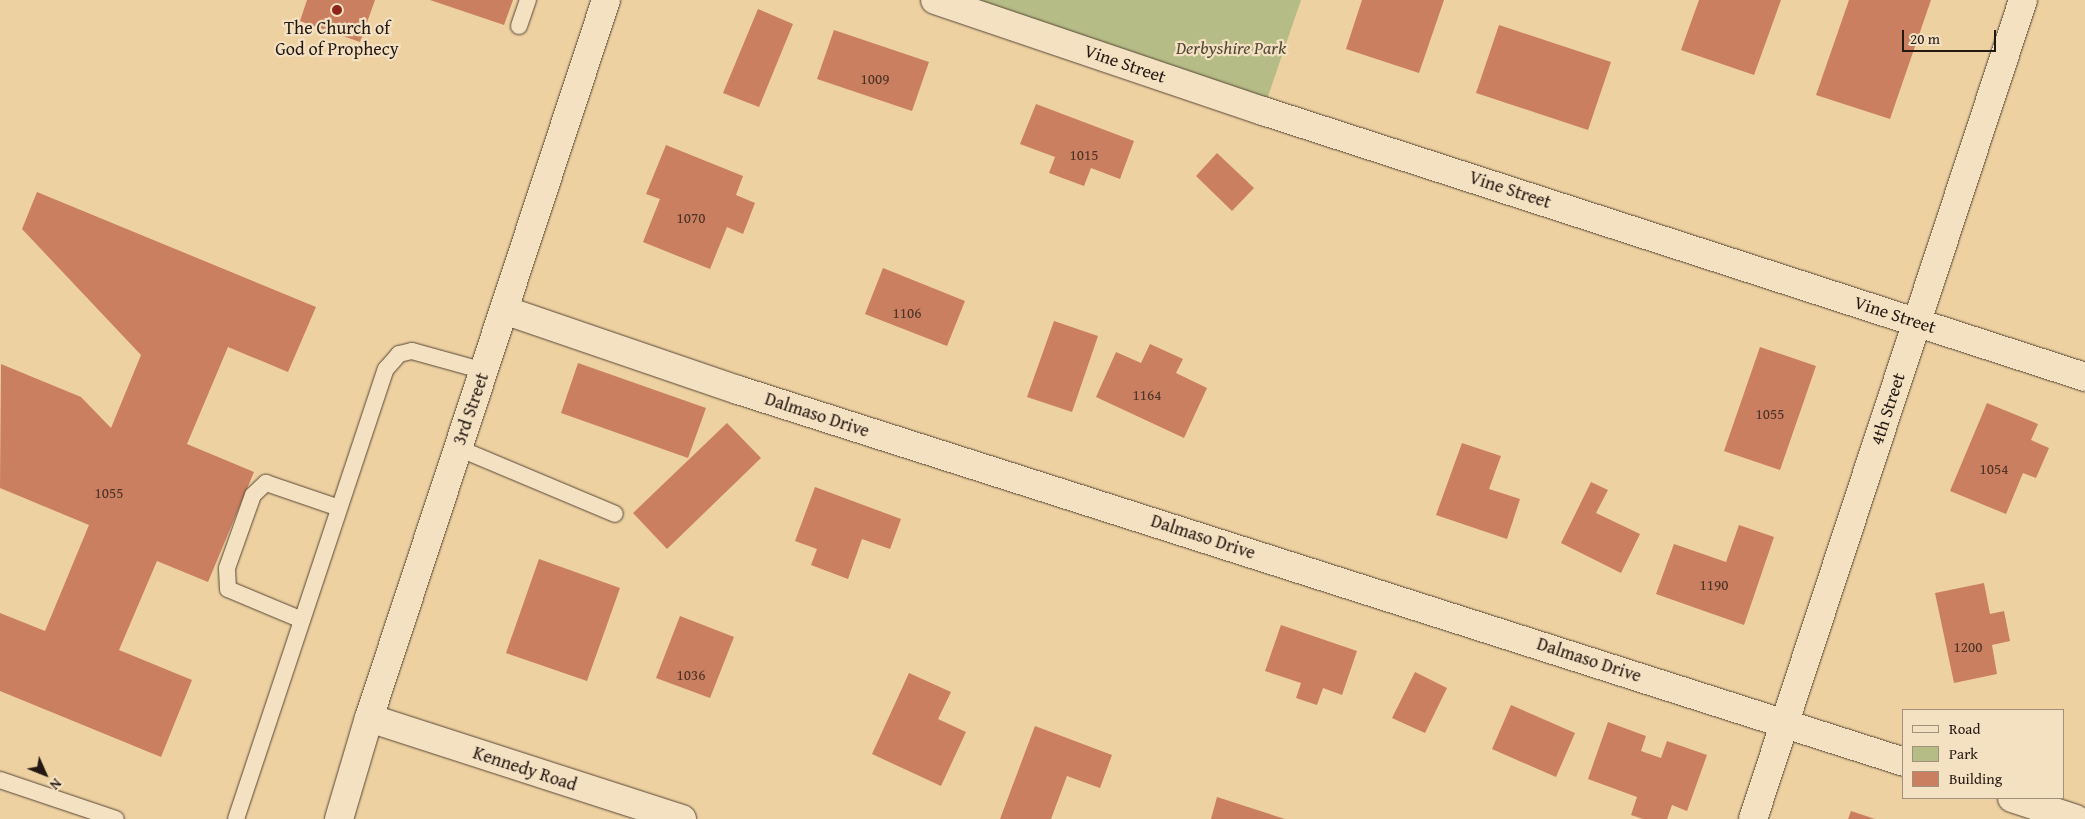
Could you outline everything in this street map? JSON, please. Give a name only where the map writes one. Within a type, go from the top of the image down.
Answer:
[{"type":"street","name":"3rd Street","points":[[339,819],[369,718],[606,0]]},
{"type":"street","name":"Vine Street","points":[[936,0],[1263,111],[2085,377]]},
{"type":"street","name":"4th Street","points":[[1753,819],[2022,0]]},
{"type":"street","name":"Dalmaso Drive","points":[[504,310],[738,390],[1785,722],[1902,761]]},
{"type":"street","name":"Kennedy Road","points":[[369,718],[682,819]]},
{"type":"street","points":[[2015,799],[2076,819]]},
{"type":"lane","points":[[519,26],[528,0]]},
{"type":"lane","points":[[236,819],[386,369],[399,354],[412,351],[484,371]]},
{"type":"lane","points":[[458,448],[615,514]]},
{"type":"lane","points":[[302,620],[228,589],[227,568],[253,495],[266,483],[339,508]]},
{"type":"lane","points":[[0,780],[116,819]]},
{"type":"green space","name":"Derbyshire Park","points":[[936,0],[1301,0],[1263,111]]},
{"type":"building","name":"The Church of God of Prophecy","points":[[307,0],[375,0],[360,42],[300,21]]},
{"type":"building","name":"The Church of God of Prophecy","points":[[430,0],[513,0],[504,25]]},
{"type":"building","points":[[1362,0],[1444,0],[1419,73],[1346,49]]},
{"type":"building","points":[[1699,0],[1781,0],[1754,75],[1681,50]]},
{"type":"building","points":[[1849,0],[1931,0],[1890,119],[1816,95]]},
{"type":"building","points":[[758,9],[793,24],[759,107],[723,93]]},
{"type":"building","points":[[1499,25],[1611,62],[1588,130],[1476,93]]},
{"type":"building","points":[[834,30],[929,62],[912,111],[817,79]]},
{"type":"building","points":[[1036,104],[1134,141],[1120,179],[1091,168],[1084,186],[1049,173],[1055,157],[1020,144]]},
{"type":"building","points":[[666,145],[743,176],[736,195],[755,203],[743,234],[727,227],[710,269],[643,242],[660,199],[646,194]]},
{"type":"building","points":[[1217,153],[1254,188],[1232,211],[1196,176]]},
{"type":"building","points":[[37,192],[316,307],[288,372],[228,347],[187,444],[254,472],[208,582],[157,561],[119,650],[192,680],[161,757],[0,691],[0,613],[45,631],[89,525],[0,488],[1,364],[81,397],[111,428],[141,355],[22,229]]},
{"type":"building","points":[[883,268],[965,301],[947,346],[865,314]]},
{"type":"building","points":[[1054,321],[1098,336],[1072,412],[1027,397]]},
{"type":"building","points":[[1150,344],[1183,359],[1176,373],[1207,388],[1184,438],[1096,397],[1116,352],[1141,363]]},
{"type":"building","points":[[1760,347],[1816,366],[1780,470],[1724,451]]},
{"type":"building","points":[[578,363],[706,408],[688,458],[561,413]]},
{"type":"building","points":[[1987,403],[2038,424],[2031,440],[2049,448],[2036,478],[2023,473],[2006,514],[1950,491]]},
{"type":"building","points":[[727,423],[761,458],[667,549],[633,513]]},
{"type":"building","points":[[1462,443],[1501,456],[1489,489],[1520,499],[1507,539],[1436,515]]},
{"type":"building","points":[[1591,482],[1608,490],[1596,513],[1640,534],[1621,573],[1561,543]]},
{"type":"building","points":[[815,487],[901,519],[890,549],[862,539],[848,579],[811,565],[817,549],[795,541]]},
{"type":"building","points":[[1739,525],[1774,537],[1744,625],[1656,594],[1674,544],[1726,562]]},
{"type":"building","points":[[539,559],[620,588],[587,681],[506,653]]},
{"type":"building","points":[[1984,583],[1990,614],[2004,611],[2010,641],[1992,645],[1997,674],[1954,683],[1935,593]]},
{"type":"building","points":[[680,616],[734,637],[710,698],[656,678]]},
{"type":"building","points":[[1281,625],[1357,651],[1342,695],[1323,688],[1317,705],[1296,698],[1301,683],[1265,671]]},
{"type":"building","points":[[1415,672],[1447,688],[1425,733],[1392,718]]},
{"type":"building","points":[[909,673],[951,692],[938,719],[966,732],[941,786],[872,754]]},
{"type":"building","points":[[1511,705],[1575,733],[1556,777],[1492,749]]},
{"type":"building","points":[[1608,722],[1646,736],[1641,751],[1661,758],[1667,741],[1707,755],[1687,811],[1672,805],[1667,819],[1643,819],[1631,815],[1637,797],[1588,779]]},
{"type":"building","points":[[1035,726],[1112,755],[1100,788],[1067,776],[1051,819],[1000,819]]},
{"type":"building","points":[[1217,797],[1285,819],[1211,819]]},
{"type":"building","points":[[1851,811],[1875,819],[1848,819]]},
{"type":"place","name":"The Church of God of Prophecy","points":[[337,10]]}]
